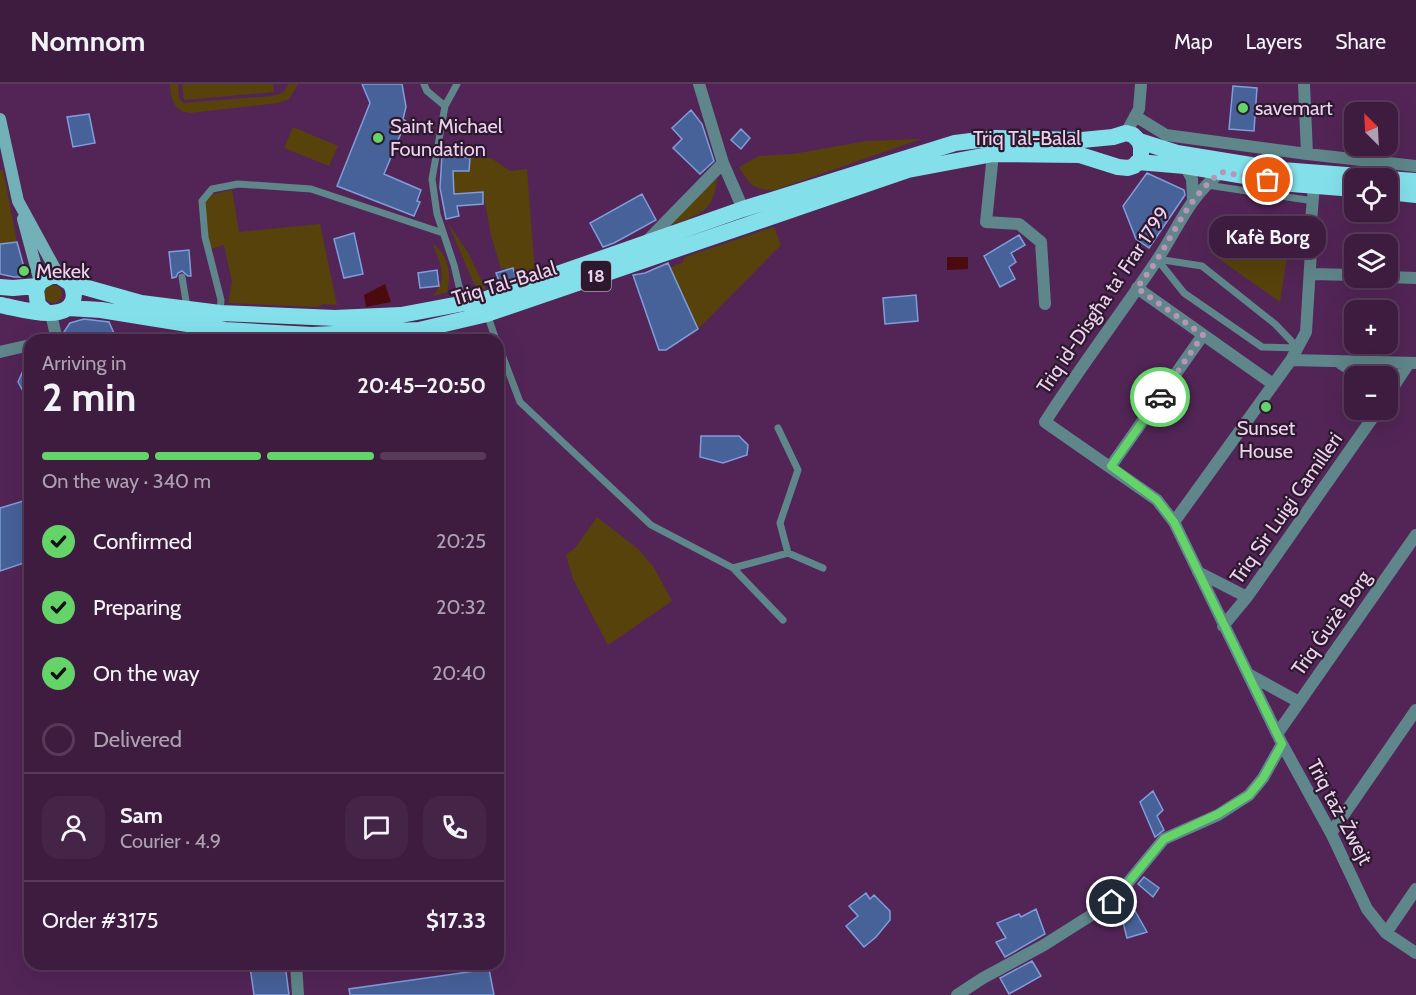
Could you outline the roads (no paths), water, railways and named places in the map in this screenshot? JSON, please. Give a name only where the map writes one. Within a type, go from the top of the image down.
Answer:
[{"type":"highway","name":"Triq Tal-Balal","points":[[64,279],[141,303],[220,313],[335,318],[401,315],[486,298],[743,209],[955,143],[994,138],[1132,139],[1177,153],[1282,170],[1344,175]]},
{"type":"highway","points":[[1132,139],[1142,153],[1138,162]]},
{"type":"highway","name":"Triq Tal-Balal","points":[[1113,165],[1109,160],[1107,148],[1132,139]]},
{"type":"highway","name":"Triq Tal-Balal","points":[[333,334],[419,330],[487,314],[908,170],[993,154],[1080,155],[1123,168],[1128,168],[1138,162],[1185,166],[1314,193],[1344,190]]},
{"type":"highway","name":"Triq Tal-Balal","points":[[1398,180],[1416,181]]},
{"type":"highway","points":[[1398,193],[1416,195]]},
{"type":"highway","points":[[0,287],[13,288],[39,284],[51,276],[64,279],[72,287],[74,299],[69,308]]},
{"type":"highway","points":[[39,284],[36,301],[48,313]]},
{"type":"highway","name":"Triq Tal-Balal","points":[[0,305],[59,314],[69,308],[101,310],[225,330],[295,334]]},
{"type":"main road","points":[[0,119],[39,284]]},
{"type":"main road","points":[[18,201],[64,279]]},
{"type":"street","points":[[699,84],[723,164],[743,209]]},
{"type":"street","points":[[1132,139],[1135,116],[1139,109],[1141,84]]},
{"type":"street","points":[[1304,84],[1307,154]]},
{"type":"street","points":[[1135,116],[1166,135],[1416,166]]},
{"type":"street","name":"Triq Tal-Balal","points":[[1132,139],[1166,135]]},
{"type":"street","points":[[993,154],[986,222],[1019,224],[1041,242],[1045,304]]},
{"type":"street","points":[[643,245],[723,164]]},
{"type":"street","name":"Triq id-Disgħa ta' Frar 1799","points":[[1185,166],[1192,179],[1193,199]]},
{"type":"street","name":"Triq id-Disgħa ta' Frar 1799","points":[[1045,422],[1157,259],[1193,199],[1221,172]]},
{"type":"street","points":[[1311,222],[1314,193]]},
{"type":"street","points":[[1174,522],[1291,360],[1306,332],[1312,235]]},
{"type":"street","points":[[1311,274],[1344,275]]},
{"type":"street","points":[[1398,277],[1416,278]]},
{"type":"street","points":[[1137,288],[1273,384]]},
{"type":"street","points":[[48,313],[55,334]]},
{"type":"street","points":[[1111,466],[1203,335]]},
{"type":"street","points":[[0,352],[24,346]]},
{"type":"street","points":[[1291,360],[1413,363]]},
{"type":"street","points":[[1336,361],[1344,366]]},
{"type":"street","points":[[1398,382],[1413,363]]},
{"type":"street","name":"Triq Sir Luigi Camilleri","points":[[1223,626],[1247,597],[1371,420]]},
{"type":"street","name":"Triq taż-Żwejt","points":[[1045,422],[1157,500],[1174,522],[1279,739],[1331,833],[1367,909],[1386,933],[1416,953]]},
{"type":"street","name":"Triq Ġużè Borg","points":[[957,995],[982,978],[1044,945],[1112,902],[1164,839],[1218,814],[1249,795],[1263,778],[1279,739],[1299,702],[1416,535]]},
{"type":"street","points":[[1198,572],[1247,597]]},
{"type":"street","points":[[1248,674],[1299,702]]},
{"type":"street","points":[[1331,833],[1416,710]]},
{"type":"street","points":[[1386,933],[1416,889]]},
{"type":"street","points":[[296,970],[298,995]]},
{"type":"lane","points":[[424,84],[427,91],[445,106]]},
{"type":"lane","points":[[457,84],[445,106],[432,179],[433,198],[463,303]]},
{"type":"lane","points":[[220,313],[221,300],[205,237],[202,201],[212,189],[238,184],[311,189],[443,233]]},
{"type":"lane","name":"Triq Tal-Balal","points":[[1205,185],[1314,193]]},
{"type":"lane","points":[[1157,259],[1202,266],[1275,324],[1298,348]]},
{"type":"lane","points":[[1157,259],[1184,293],[1262,347],[1298,348]]},
{"type":"lane","points":[[182,277],[187,309]]},
{"type":"lane","points":[[487,314],[494,334]]},
{"type":"lane","points":[[504,361],[520,402],[651,525],[733,568],[783,620]]},
{"type":"lane","points":[[778,428],[798,470],[780,523],[788,554]]},
{"type":"lane","points":[[733,568],[788,554],[823,568]]},
{"type":"place","name":"savemart","points":[[1243,108]]},
{"type":"place","name":"Saint Michael Foundation","points":[[378,138]]},
{"type":"place","name":"Kafè Borg","points":[[1268,180]]},
{"type":"place","name":"Mekek","points":[[24,271]]},
{"type":"place","name":"Sunset House","points":[[1266,407]]}]
